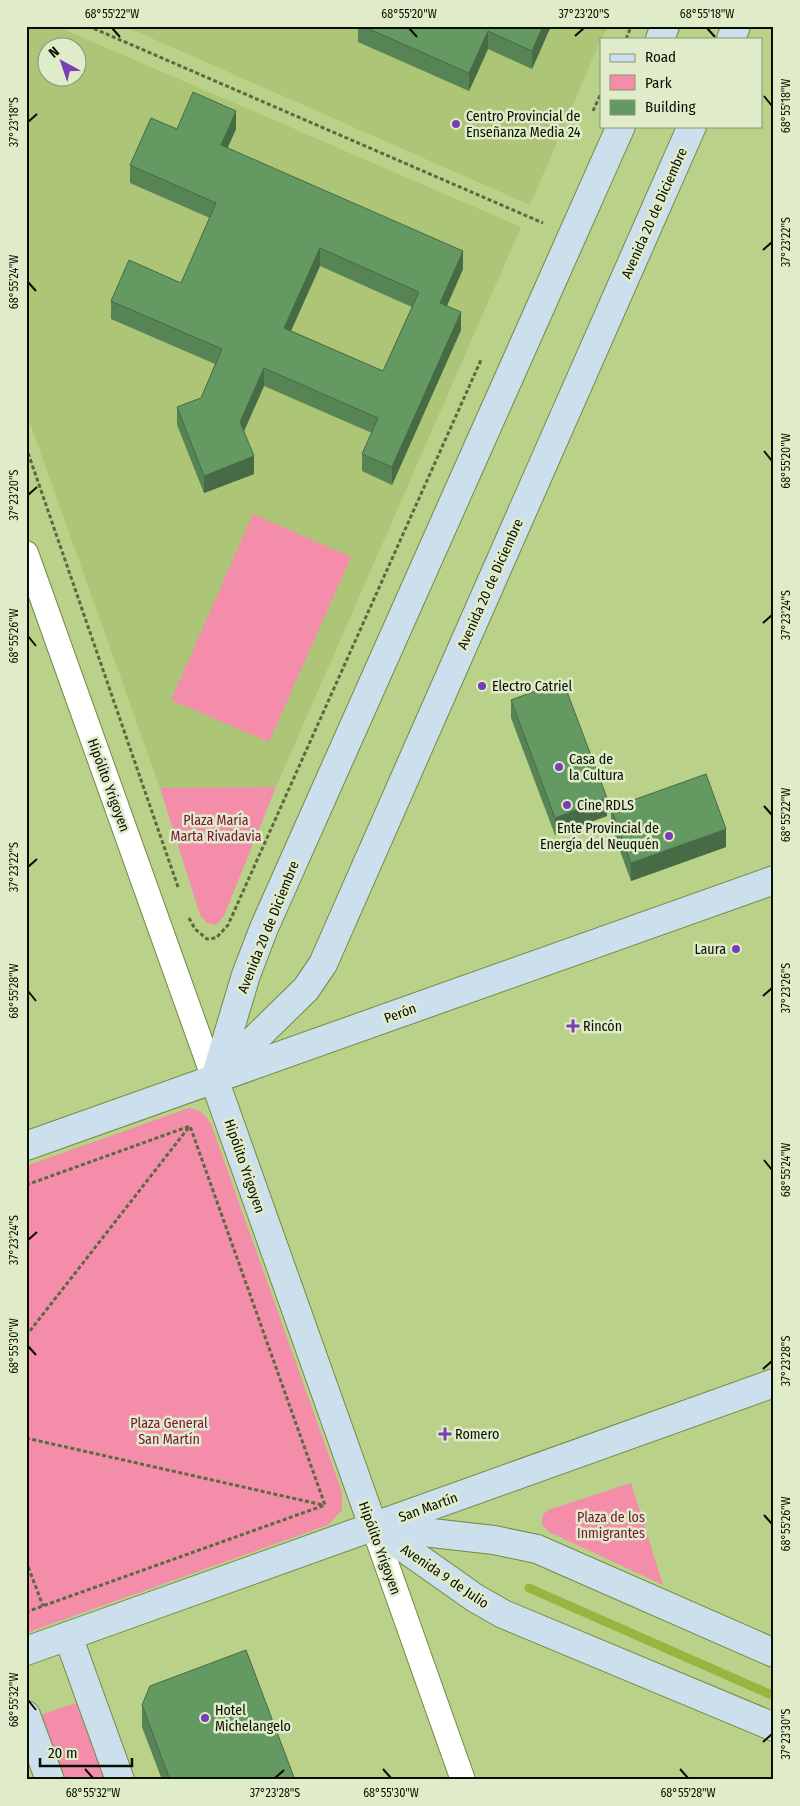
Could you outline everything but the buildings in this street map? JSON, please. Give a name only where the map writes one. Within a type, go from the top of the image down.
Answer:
[{"type":"street","points":[[660,38],[665,26]]},
{"type":"street","points":[[731,38],[736,26]]},
{"type":"street","name":"Avenida 20 de Diciembre","points":[[214,1079],[246,975],[264,928],[620,128]]},
{"type":"street","name":"Avenida 20 de Diciembre","points":[[214,1079],[306,989],[323,964],[691,128]]},
{"type":"street","name":"Hipólito Yrigoyen","points":[[26,553],[463,1780]]},
{"type":"street","name":"Perón","points":[[26,1146],[774,880]]},
{"type":"street","name":"San Martín","points":[[26,1651],[774,1383]]},
{"type":"street","name":"Avenida 9 de Julio","points":[[373,1526],[502,1541],[538,1549],[774,1653]]},
{"type":"street","name":"Avenida 9 de Julio","points":[[373,1526],[475,1598],[503,1614],[774,1726]]},
{"type":"street","points":[[68,1636],[120,1780]]},
{"type":"street","points":[[26,1715],[50,1780]]},
{"type":"path","points":[[88,26],[543,223]]},
{"type":"path","points":[[626,38],[631,26]]},
{"type":"path","points":[[590,119],[600,95]]},
{"type":"path","points":[[539,232],[547,214]]},
{"type":"path","points":[[187,915],[195,929],[207,939],[216,938],[228,925],[486,351]]},
{"type":"path","points":[[26,447],[181,896]]},
{"type":"path","points":[[26,1185],[190,1126]]},
{"type":"path","points":[[26,1336],[190,1126]]},
{"type":"path","points":[[190,1126],[325,1505]]},
{"type":"path","points":[[26,1438],[325,1505]]},
{"type":"path","points":[[26,1612],[325,1505]]},
{"type":"path","points":[[26,1561],[43,1606]]},
{"type":"shaded area","points":[[26,26],[56,26],[84,38],[38,38],[38,88],[88,88],[88,40],[521,227],[276,787],[160,788],[26,412]]},
{"type":"shaded area","name":"Centro Provincial de Enseñanza Media 24","points":[[124,26],[609,26],[600,38],[530,205]]},
{"type":"green space","points":[[253,514],[351,557],[269,742],[171,700]]},
{"type":"green space","name":"Plaza María Marta Rivadavia","points":[[276,787],[224,916],[216,925],[207,923],[200,915],[160,788]]},
{"type":"green space","name":"Plaza General San Martín","points":[[189,1108],[202,1113],[211,1124],[342,1492],[342,1510],[328,1525],[26,1633],[26,1166]]},
{"type":"green space","name":"Plaza de los Inmigrantes","points":[[631,1483],[663,1585],[549,1532],[542,1525],[542,1516],[548,1510]]},
{"type":"green space","points":[[76,1703],[105,1780],[63,1780],[40,1715]]},
{"type":"waterway","points":[[529,1588],[774,1696]]},
{"type":"place","name":"Centro Provincial de Enseñanza Media 24","points":[[456,124]]},
{"type":"place","name":"Electro Catriel","points":[[482,686]]},
{"type":"place","name":"Casa de la Cultura","points":[[559,767]]},
{"type":"place","name":"Cine RDLS","points":[[567,805]]},
{"type":"place","name":"Ente Provincial de Energía del Neuquén","points":[[669,836]]},
{"type":"place","name":"Laura","points":[[736,949]]},
{"type":"place","name":"Rincón","points":[[573,1026]]},
{"type":"place","name":"Romero","points":[[445,1434]]},
{"type":"place","name":"Hotel Michelangelo","points":[[205,1718]]}]
